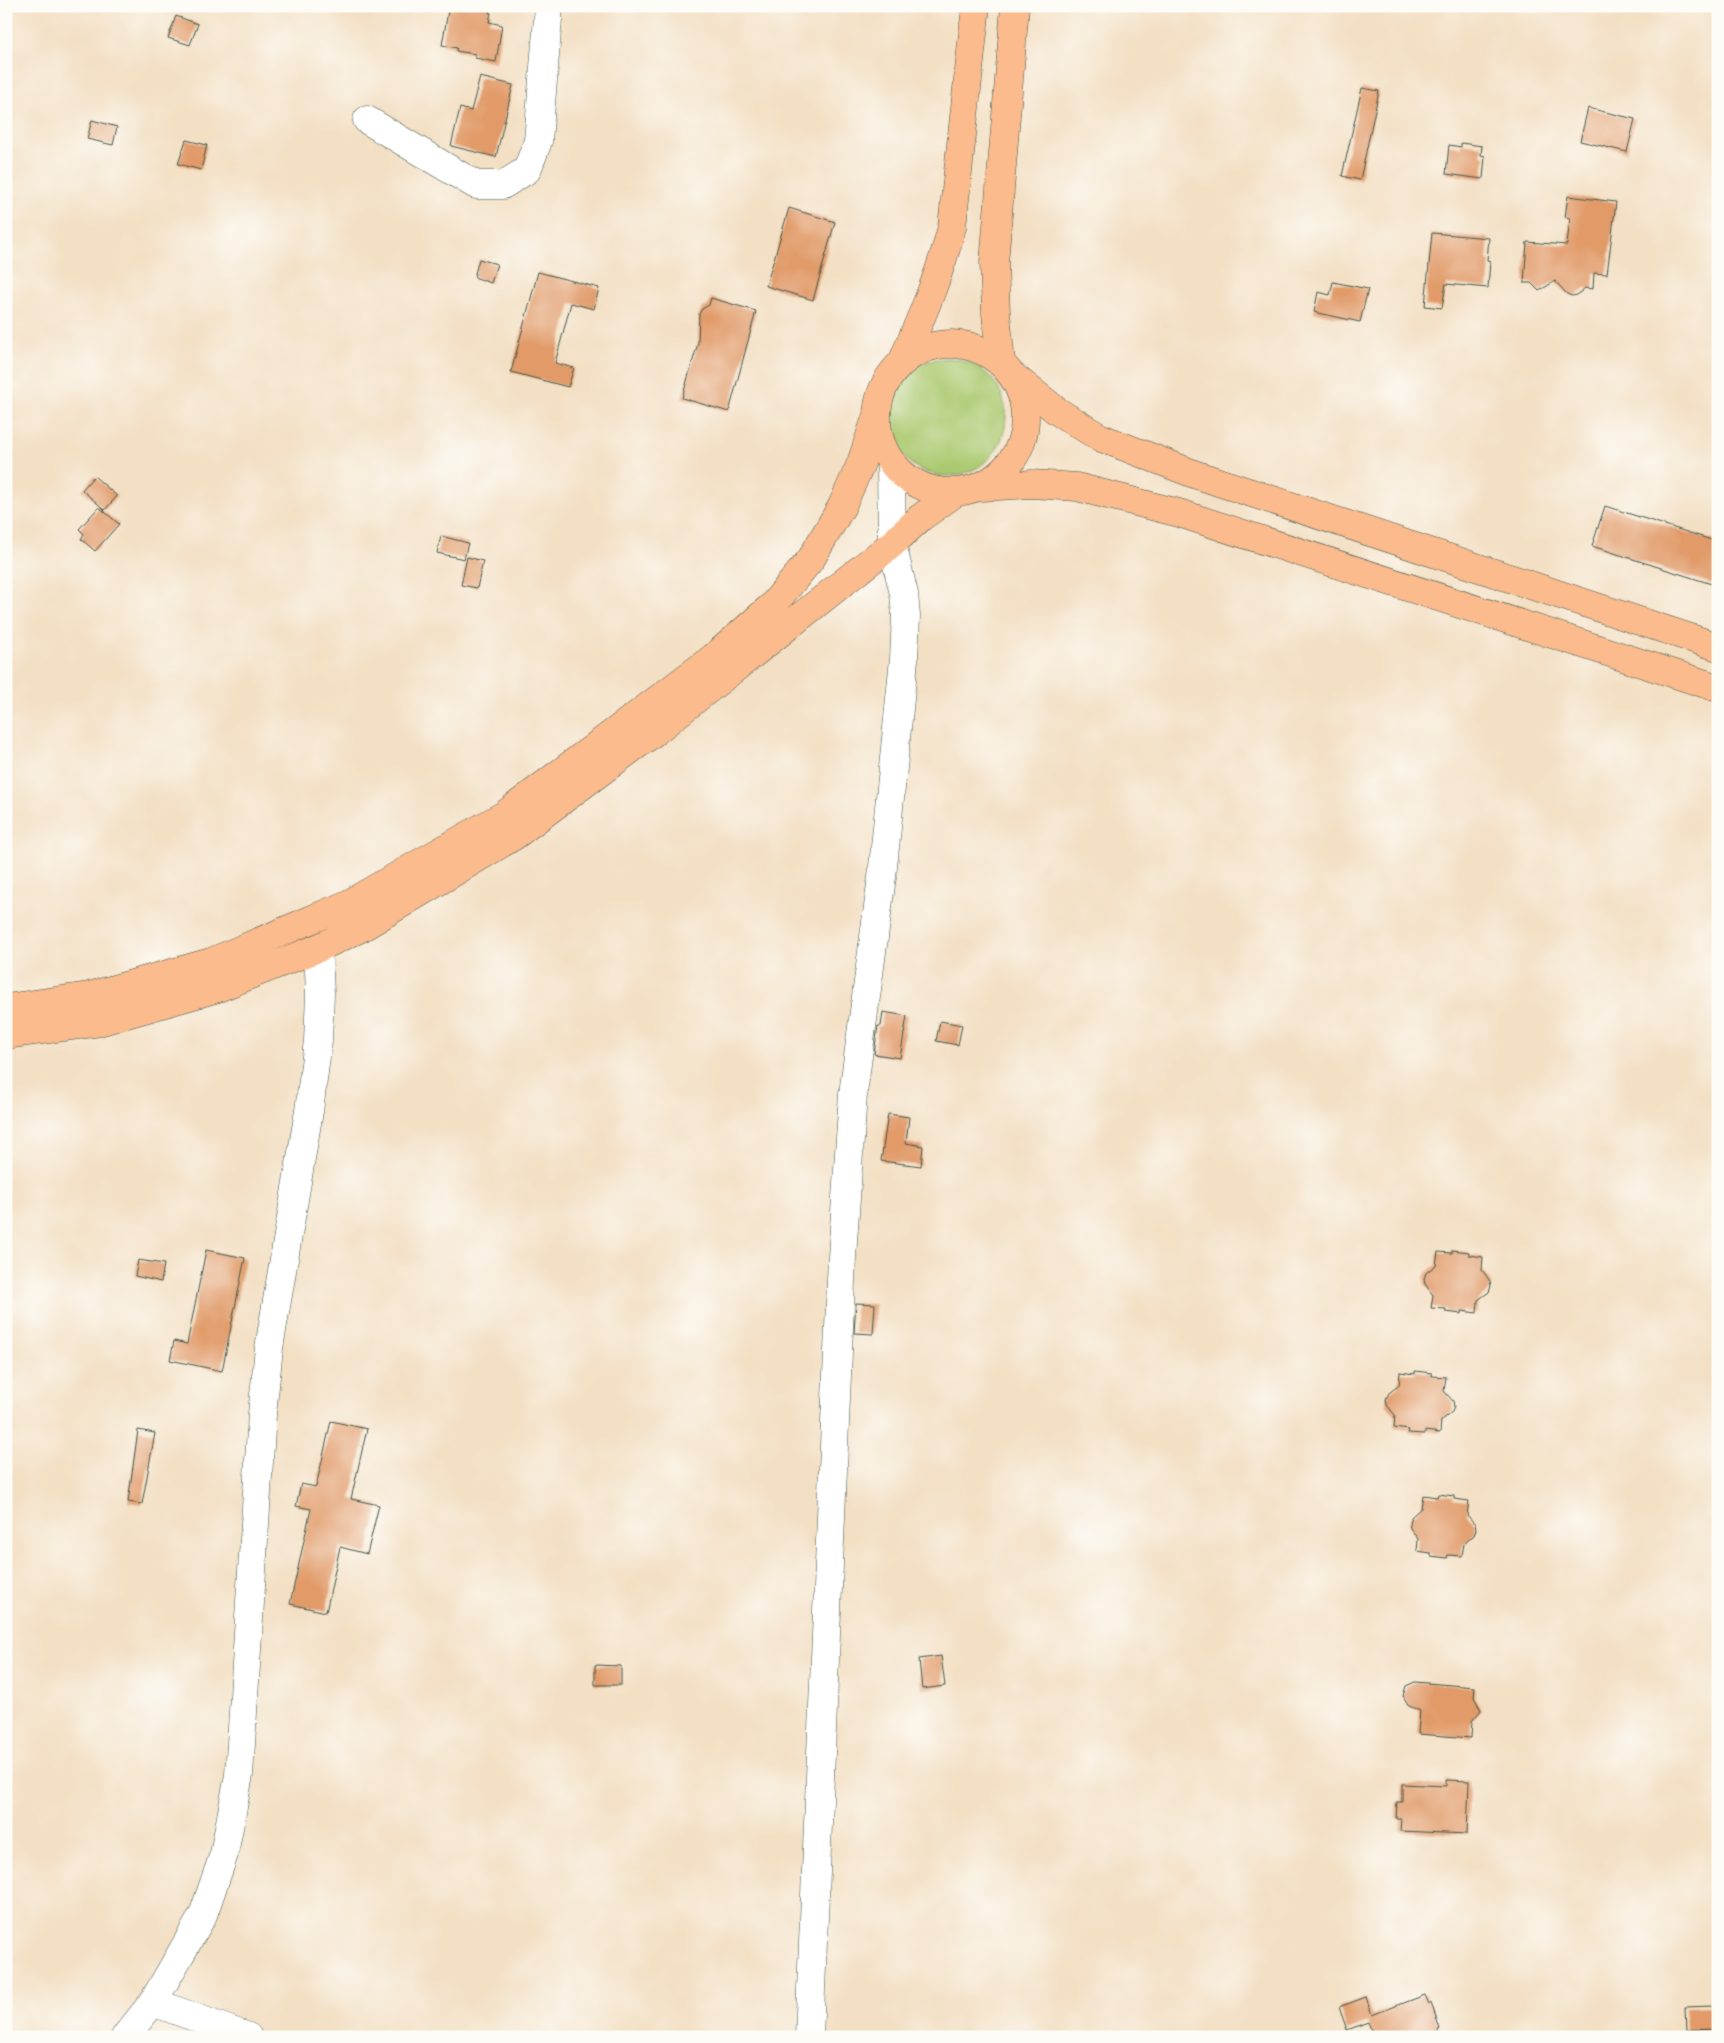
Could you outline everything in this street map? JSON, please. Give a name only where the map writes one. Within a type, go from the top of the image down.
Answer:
[{"type":"main road","points":[[903,360],[932,295],[944,261],[952,227],[976,6]]},
{"type":"main road","points":[[6,1035],[96,1023],[218,988],[318,948],[361,928],[514,836],[656,730],[892,544],[920,518],[1007,468],[1023,439],[1025,407],[1007,369],[996,313],[994,263],[1015,6]]},
{"type":"main road","points":[[6,1008],[90,996],[211,962],[348,904],[504,815],[714,657],[772,606],[811,559],[842,506],[861,463],[876,418],[879,396],[889,376],[903,360],[918,350],[935,345],[953,343],[979,349],[1007,369],[1057,411],[1099,437],[1194,474],[1718,647]]},
{"type":"main road","points":[[876,418],[880,442],[891,464],[909,481],[931,491],[968,490],[1032,484],[1077,487],[1179,514],[1718,688]]},
{"type":"street","points":[[367,120],[476,184],[503,185],[527,170],[538,141],[549,6]]},
{"type":"street","points":[[816,2035],[842,1257],[853,1094],[882,877],[904,659],[906,616],[904,594],[892,544],[891,464]]},
{"type":"street","points":[[125,2037],[154,2002],[203,1915],[224,1854],[239,1775],[262,1414],[269,1348],[309,1111],[318,1040],[320,994],[318,948]]},
{"type":"street","points":[[154,2002],[248,2037]]},
{"type":"green space","points":[[947,358],[958,359],[980,368],[996,384],[1005,406],[1005,428],[996,450],[980,466],[958,475],[947,476],[936,475],[914,466],[898,450],[889,428],[888,417],[889,406],[898,384],[914,368],[936,359]]},
{"type":"building","points":[[449,6],[490,6],[489,22],[502,25],[496,62],[475,58],[475,54],[456,51],[457,48],[442,45]]},
{"type":"building","points":[[176,16],[198,24],[190,45],[168,38]]},
{"type":"building","points":[[480,77],[513,85],[496,157],[451,146],[460,108],[471,111]]},
{"type":"building","points":[[1362,88],[1379,91],[1360,180],[1342,176]]},
{"type":"building","points":[[1588,108],[1635,119],[1627,152],[1580,141]]},
{"type":"building","points":[[92,120],[117,127],[113,145],[87,139]]},
{"type":"building","points":[[186,140],[207,145],[201,170],[178,164]]},
{"type":"building","points":[[1461,143],[1482,146],[1481,155],[1485,156],[1483,179],[1446,174],[1449,145],[1461,147]]},
{"type":"building","points":[[1568,196],[1616,202],[1607,274],[1594,273],[1593,289],[1585,288],[1577,295],[1572,296],[1567,294],[1555,281],[1539,291],[1531,283],[1524,283],[1527,242],[1567,245],[1570,218],[1565,217]]},
{"type":"building","points":[[789,208],[835,222],[813,300],[766,286]]},
{"type":"building","points":[[1432,233],[1489,238],[1487,260],[1490,261],[1488,288],[1446,284],[1442,308],[1425,306]]},
{"type":"building","points":[[479,259],[497,264],[491,283],[474,277]]},
{"type":"building","points":[[538,272],[599,288],[594,309],[571,303],[555,363],[574,368],[568,387],[511,372]]},
{"type":"building","points":[[1333,282],[1368,289],[1360,322],[1314,312],[1318,292],[1330,295]]},
{"type":"building","points":[[711,298],[756,311],[729,412],[682,398],[698,343],[699,314],[702,309],[709,305]]},
{"type":"building","points":[[94,476],[117,496],[105,510],[82,490]]},
{"type":"building","points":[[1605,506],[1718,542],[1718,586],[1592,546]]},
{"type":"building","points":[[99,507],[119,524],[95,551],[81,539],[84,534],[79,529]]},
{"type":"building","points":[[441,536],[468,543],[464,559],[437,553]]},
{"type":"building","points":[[467,557],[483,561],[477,588],[461,585]]},
{"type":"building","points":[[883,1012],[907,1016],[900,1058],[874,1054],[878,1026],[881,1026]]},
{"type":"building","points":[[940,1021],[962,1025],[958,1045],[936,1041]]},
{"type":"building","points":[[888,1114],[909,1117],[906,1143],[923,1146],[921,1166],[881,1161]]},
{"type":"building","points":[[206,1250],[245,1258],[222,1371],[170,1360],[174,1341],[187,1344]]},
{"type":"building","points":[[1452,1250],[1469,1252],[1469,1255],[1483,1257],[1482,1270],[1490,1281],[1491,1286],[1489,1292],[1478,1300],[1477,1313],[1462,1311],[1462,1314],[1445,1312],[1446,1309],[1431,1308],[1433,1295],[1425,1284],[1426,1273],[1436,1265],[1438,1252],[1452,1253]]},
{"type":"building","points":[[138,1260],[164,1264],[161,1282],[135,1276]]},
{"type":"building","points":[[856,1303],[875,1304],[873,1334],[854,1333]]},
{"type":"building","points":[[1415,1371],[1432,1373],[1432,1376],[1446,1377],[1444,1391],[1453,1401],[1454,1407],[1452,1412],[1441,1421],[1440,1433],[1425,1431],[1425,1434],[1408,1433],[1409,1430],[1394,1428],[1395,1415],[1387,1405],[1386,1399],[1389,1393],[1399,1385],[1400,1372],[1415,1374]]},
{"type":"building","points":[[331,1421],[367,1429],[351,1499],[379,1505],[367,1554],[340,1547],[326,1612],[290,1604],[311,1509],[296,1506],[301,1484],[316,1487]]},
{"type":"building","points":[[138,1430],[155,1433],[142,1504],[128,1502]]},
{"type":"building","points":[[1438,1494],[1454,1496],[1454,1499],[1469,1501],[1467,1515],[1475,1524],[1476,1530],[1474,1535],[1464,1544],[1462,1556],[1448,1555],[1447,1558],[1431,1556],[1431,1553],[1417,1551],[1418,1539],[1410,1528],[1409,1522],[1411,1517],[1421,1508],[1423,1495],[1437,1497]]},
{"type":"building","points":[[941,1656],[945,1686],[922,1689],[919,1659]]},
{"type":"building","points":[[595,1665],[621,1666],[621,1685],[595,1685]]},
{"type":"building","points":[[1415,1682],[1475,1687],[1474,1697],[1481,1710],[1472,1721],[1471,1738],[1418,1734],[1420,1711],[1409,1706],[1403,1696],[1406,1686]]},
{"type":"building","points":[[1446,1780],[1469,1781],[1467,1834],[1400,1831],[1401,1819],[1396,1819],[1397,1802],[1402,1802],[1402,1784],[1446,1786]]},
{"type":"building","points":[[1425,1995],[1429,2004],[1431,2003],[1440,2029],[1438,2030],[1440,2037],[1374,2037],[1368,2022],[1347,2030],[1339,2007],[1366,1997],[1372,2015]]},
{"type":"building","points":[[1713,2006],[1714,2031],[1686,2032],[1685,2007]]}]
